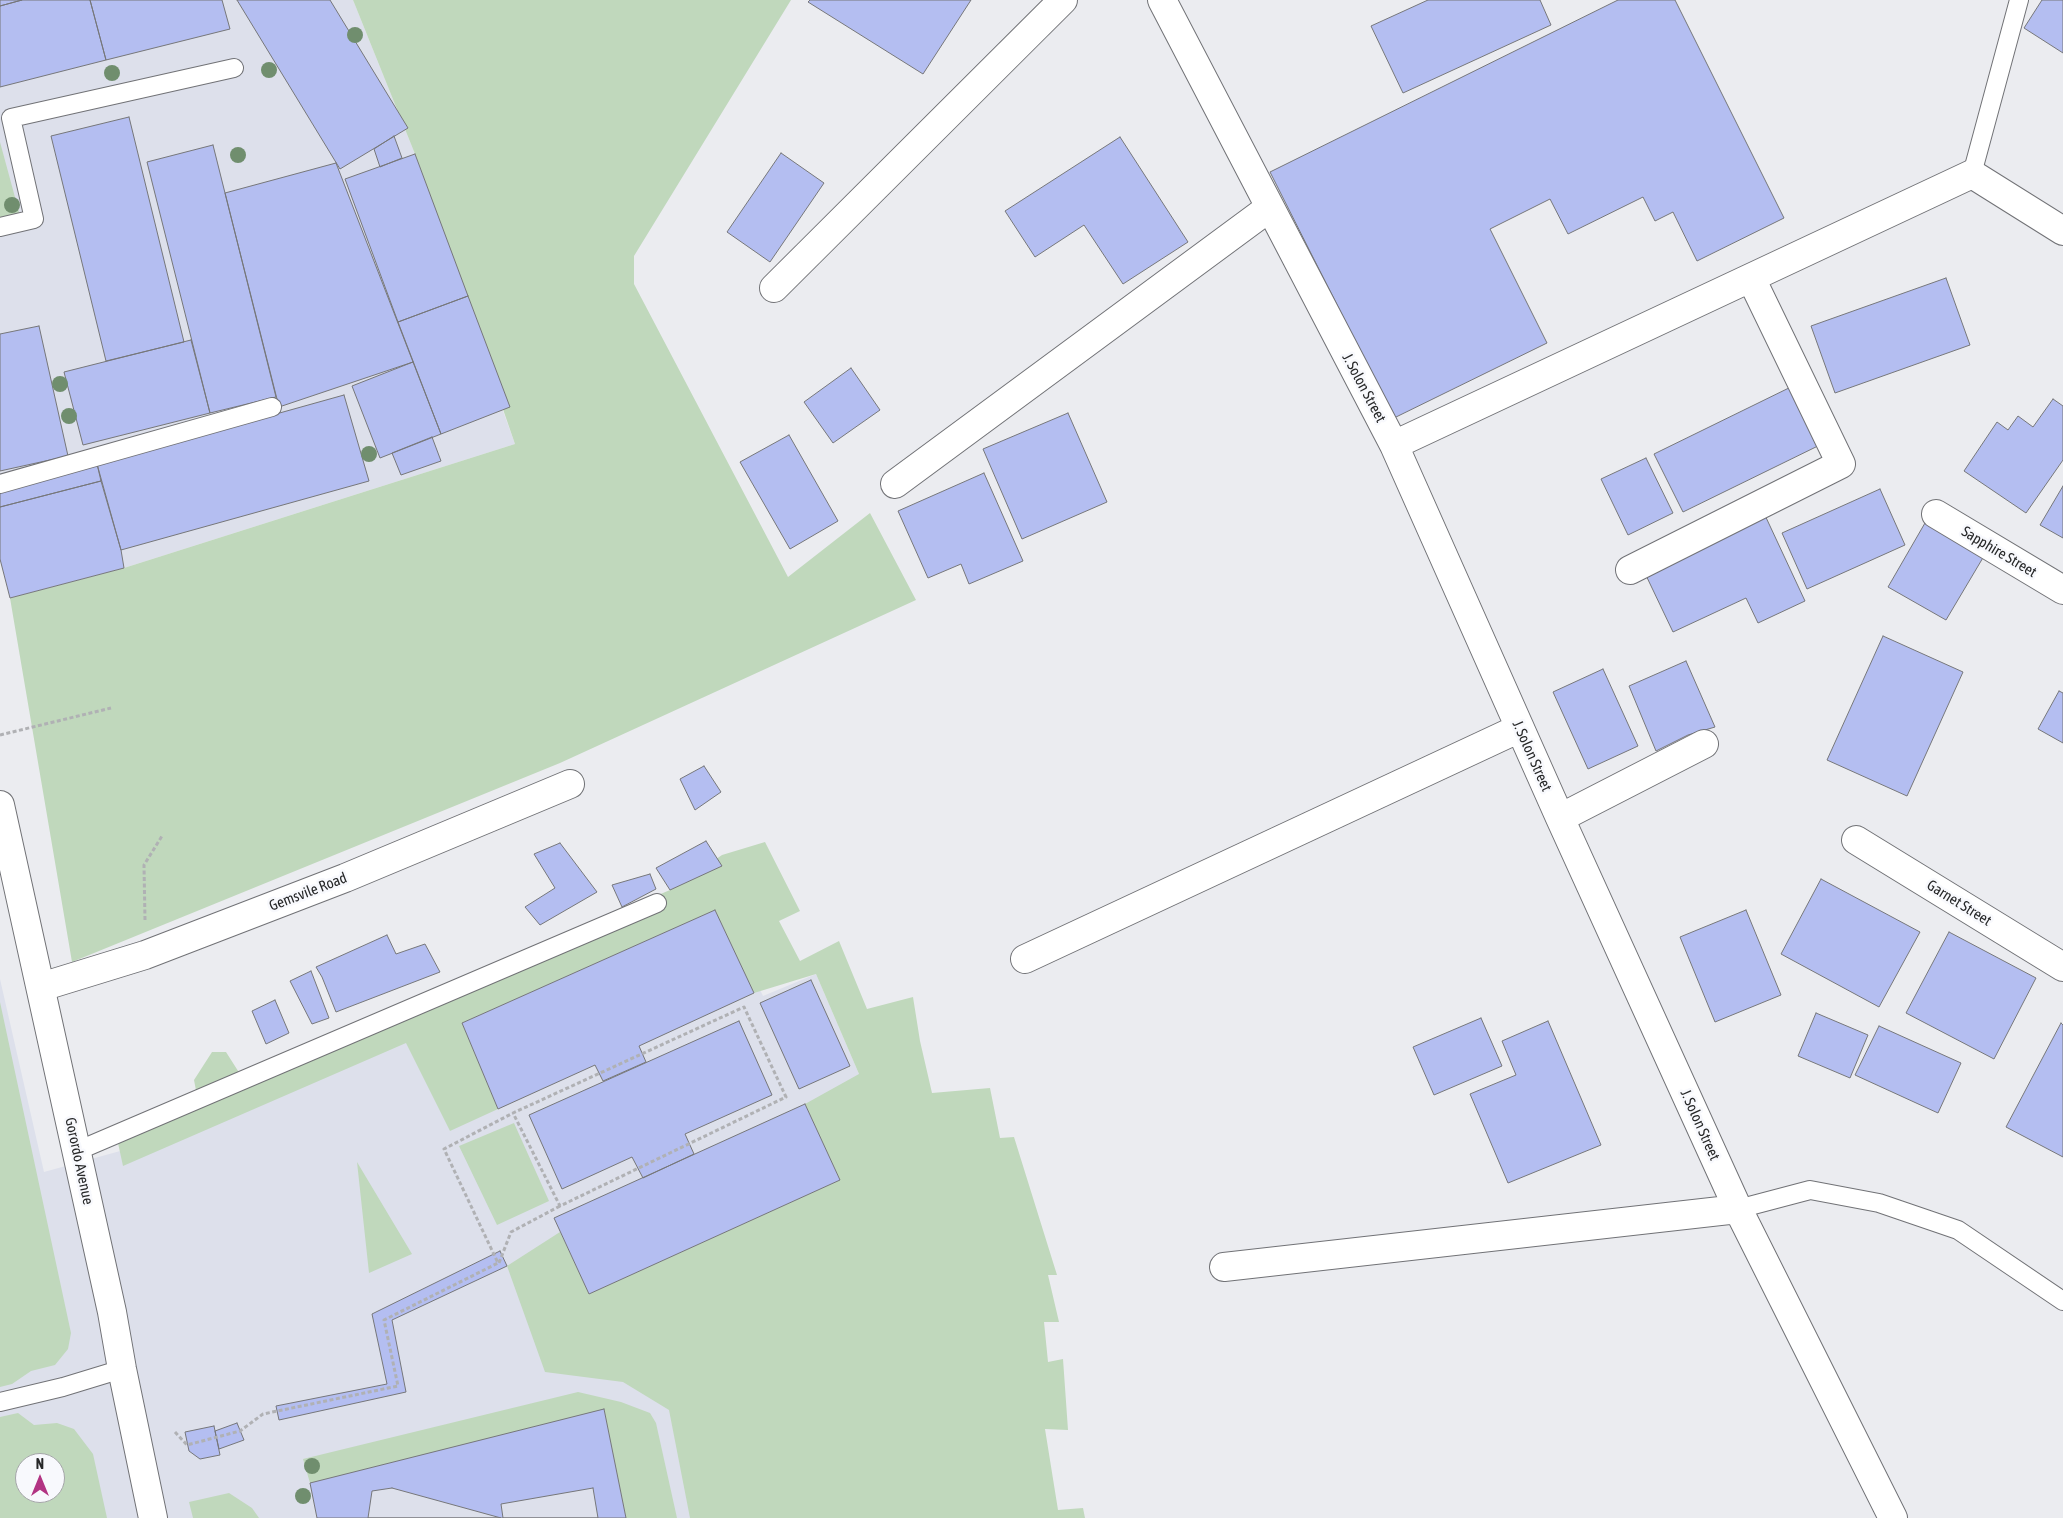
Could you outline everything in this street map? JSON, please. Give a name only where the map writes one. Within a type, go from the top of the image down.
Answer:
[{"type":"street","points":[[774,288],[1063,0]]},
{"type":"street","name":"J. Solon Street","points":[[1162,0],[1394,445],[1560,818],[1738,1209],[1893,1518]]},
{"type":"street","points":[[1394,445],[1972,174],[2063,231]]},
{"type":"street","points":[[895,484],[1269,208]]},
{"type":"street","points":[[1630,570],[1841,464],[1751,278]]},
{"type":"street","name":"Sapphire Street","points":[[1936,514],[2063,590]]},
{"type":"street","points":[[1025,959],[1520,728]]},
{"type":"street","points":[[1560,818],[1704,744]]},
{"type":"street","name":"Gemsvile Road","points":[[41,988],[145,955],[345,878],[570,784]]},
{"type":"street","name":"Gorordo Avenue","points":[[0,805],[112,1312],[153,1518]]},
{"type":"street","name":"Garnet Street","points":[[1856,840],[2063,967]]},
{"type":"street","points":[[1224,1267],[1738,1209]]},
{"type":"lane","points":[[1972,174],[2019,0]]},
{"type":"lane","points":[[0,227],[34,219],[11,118],[234,68]]},
{"type":"lane","points":[[0,484],[272,407]]},
{"type":"lane","points":[[77,1151],[657,903]]},
{"type":"lane","points":[[1738,1209],[1810,1190],[1879,1203],[1958,1230],[2063,1301]]},
{"type":"lane","points":[[0,1402],[63,1387],[122,1369]]},
{"type":"path","points":[[0,735],[111,708]]},
{"type":"path","points":[[145,955],[144,865],[162,836]]},
{"type":"path","points":[[176,1432],[188,1445],[240,1431],[262,1414],[398,1386],[384,1320],[498,1263],[511,1232],[560,1206],[786,1097],[744,1007],[514,1113],[444,1149],[498,1263]]},
{"type":"path","points":[[514,1113],[560,1206]]},
{"type":"shaded area","points":[[0,0],[353,0],[415,154],[458,288],[515,444],[124,568],[121,550],[101,481],[0,507]]},
{"type":"shaded area","points":[[716,897],[763,996],[816,974],[859,1074],[1020,1518],[0,1518],[0,979],[44,1172],[142,1145]]},
{"type":"green space","points":[[353,0],[791,0],[634,256],[634,284],[788,577],[870,513],[916,600],[560,763],[72,962],[10,598],[124,568],[515,444],[415,154]]},
{"type":"green space","points":[[0,142],[22,223],[0,228]]},
{"type":"green space","points":[[765,842],[800,911],[779,921],[800,961],[839,941],[867,1009],[913,997],[920,1041],[932,1093],[990,1088],[1000,1138],[1014,1137],[1057,1275],[1048,1275],[1059,1322],[1044,1322],[1048,1362],[1063,1359],[1068,1430],[1045,1429],[1058,1510],[1083,1508],[1085,1518],[690,1518],[669,1410],[623,1382],[545,1372],[507,1266],[560,1232],[589,1294],[840,1180],[805,1104],[859,1074],[816,974],[754,993],[715,910],[462,1023],[498,1109],[450,1131],[406,1043],[123,1166],[118,1143],[199,1106],[194,1080],[212,1052],[226,1052],[240,1074],[670,890],[722,855]]},
{"type":"green space","points":[[0,1002],[71,1333],[68,1349],[55,1365],[31,1371],[12,1384],[0,1387]]},
{"type":"green space","points":[[514,1123],[549,1201],[497,1225],[459,1146]]},
{"type":"green space","points":[[357,1162],[412,1254],[369,1273]]},
{"type":"green space","points":[[578,1392],[621,1402],[650,1413],[656,1423],[677,1518],[626,1518],[604,1410],[310,1483],[303,1459]]},
{"type":"green space","points":[[18,1413],[34,1425],[57,1423],[74,1429],[93,1454],[107,1518],[0,1518],[0,1417]]},
{"type":"green space","points":[[229,1493],[252,1508],[259,1518],[193,1518],[189,1502]]},
{"type":"building","points":[[0,0],[22,0],[0,6]]},
{"type":"building","points":[[22,0],[90,0],[106,60],[0,87],[0,6]]},
{"type":"building","points":[[90,0],[222,0],[230,29],[106,60]]},
{"type":"building","points":[[237,0],[330,0],[408,128],[340,169]]},
{"type":"building","points":[[810,0],[971,0],[923,74],[808,2]]},
{"type":"building","points":[[1428,0],[1540,0],[1551,25],[1403,93],[1371,26]]},
{"type":"building","points":[[1618,0],[1675,0],[1784,218],[1697,261],[1673,212],[1655,221],[1643,197],[1568,234],[1550,199],[1490,229],[1547,343],[1394,418],[1270,172]]},
{"type":"building","points":[[2042,0],[2063,0],[2063,53],[2024,28]]},
{"type":"building","points":[[129,117],[184,342],[106,361],[51,136]]},
{"type":"building","points":[[394,136],[402,158],[380,167],[374,149]]},
{"type":"building","points":[[1120,137],[1188,242],[1123,284],[1084,225],[1035,257],[1005,211]]},
{"type":"building","points":[[213,145],[276,397],[210,413],[147,162]]},
{"type":"building","points":[[781,153],[824,183],[770,262],[727,232]]},
{"type":"building","points":[[415,154],[468,296],[398,322],[345,179]]},
{"type":"building","points":[[336,163],[413,362],[279,407],[225,193]]},
{"type":"building","points":[[1946,278],[1970,345],[1835,393],[1811,326]]},
{"type":"building","points":[[468,296],[510,407],[441,434],[398,322]]},
{"type":"building","points":[[39,326],[68,456],[0,471],[0,334]]},
{"type":"building","points":[[191,340],[210,413],[83,445],[64,372]]},
{"type":"building","points":[[413,362],[441,434],[380,458],[352,386]]},
{"type":"building","points":[[851,368],[880,410],[833,443],[804,402]]},
{"type":"building","points":[[1795,385],[1824,443],[1683,512],[1654,454]]},
{"type":"building","points":[[344,395],[369,481],[121,550],[97,464]]},
{"type":"building","points":[[2053,399],[2063,406],[2063,460],[2026,513],[1964,471],[1997,422],[2008,430],[2018,416],[2033,427]]},
{"type":"building","points":[[1068,413],[1107,502],[1022,539],[983,449]]},
{"type":"building","points":[[789,435],[838,521],[790,549],[740,462]]},
{"type":"building","points":[[432,437],[441,461],[401,475],[392,453]]},
{"type":"building","points":[[1646,458],[1673,513],[1628,535],[1601,479]]},
{"type":"building","points":[[97,464],[101,481],[0,507],[0,490]]},
{"type":"building","points":[[984,473],[1023,561],[969,584],[961,564],[928,578],[898,511]]},
{"type":"building","points":[[101,481],[121,550],[124,568],[10,598],[0,559],[0,507]]},
{"type":"building","points":[[2063,486],[2063,538],[2040,525]]},
{"type":"building","points":[[1880,489],[1905,545],[1807,589],[1782,533]]},
{"type":"building","points":[[1763,511],[1805,601],[1758,623],[1746,598],[1673,632],[1642,567]]},
{"type":"building","points":[[1925,523],[1984,556],[1946,620],[1888,587]]},
{"type":"building","points":[[1883,636],[1963,672],[1907,796],[1827,760]]},
{"type":"building","points":[[1686,661],[1715,727],[1688,735],[1656,751],[1629,686]]},
{"type":"building","points":[[1603,669],[1638,746],[1588,769],[1553,692]]},
{"type":"building","points":[[2059,691],[2063,693],[2063,743],[2038,729]]},
{"type":"building","points":[[704,766],[721,792],[695,810],[680,779]]},
{"type":"building","points":[[706,841],[722,866],[670,890],[656,868]]},
{"type":"building","points":[[560,843],[597,892],[540,925],[525,907],[555,888],[534,854]]},
{"type":"building","points":[[650,874],[656,889],[622,907],[612,885]]},
{"type":"building","points":[[1821,879],[1920,932],[1879,1007],[1781,954]]},
{"type":"building","points":[[715,910],[754,993],[639,1046],[646,1062],[603,1081],[595,1065],[498,1109],[462,1023]]},
{"type":"building","points":[[1746,910],[1781,995],[1715,1022],[1680,937]]},
{"type":"building","points":[[1949,932],[2036,978],[1994,1059],[1906,1013]]},
{"type":"building","points":[[387,935],[396,954],[425,944],[440,972],[336,1012],[316,967]]},
{"type":"building","points":[[311,971],[329,1018],[312,1024],[290,981]]},
{"type":"building","points":[[811,980],[850,1066],[799,1089],[760,1003]]},
{"type":"building","points":[[275,1000],[289,1033],[266,1044],[252,1011]]},
{"type":"building","points":[[1816,1013],[1868,1035],[1850,1078],[1798,1056]]},
{"type":"building","points":[[1481,1018],[1502,1066],[1434,1095],[1413,1047]]},
{"type":"building","points":[[739,1021],[772,1095],[685,1134],[694,1154],[643,1178],[632,1157],[562,1189],[529,1115]]},
{"type":"building","points":[[1548,1021],[1601,1145],[1508,1183],[1470,1094],[1516,1075],[1502,1041]]},
{"type":"building","points":[[2061,1023],[2063,1025],[2063,1157],[2006,1127]]},
{"type":"building","points":[[1879,1026],[1961,1063],[1938,1113],[1855,1075]]},
{"type":"building","points":[[805,1104],[840,1180],[589,1294],[554,1218]]},
{"type":"building","points":[[500,1251],[507,1266],[392,1320],[406,1392],[279,1420],[276,1406],[387,1384],[372,1314]]},
{"type":"building","points":[[604,1409],[626,1518],[317,1518],[310,1483]]},
{"type":"building","points":[[237,1423],[244,1440],[219,1449],[215,1431]]},
{"type":"building","points":[[214,1426],[220,1455],[200,1459],[189,1451],[185,1432]]},
{"type":"building","points":[[392,1488],[501,1518],[368,1518],[372,1491]]},
{"type":"building","points":[[593,1488],[598,1518],[503,1518],[501,1504]]}]
